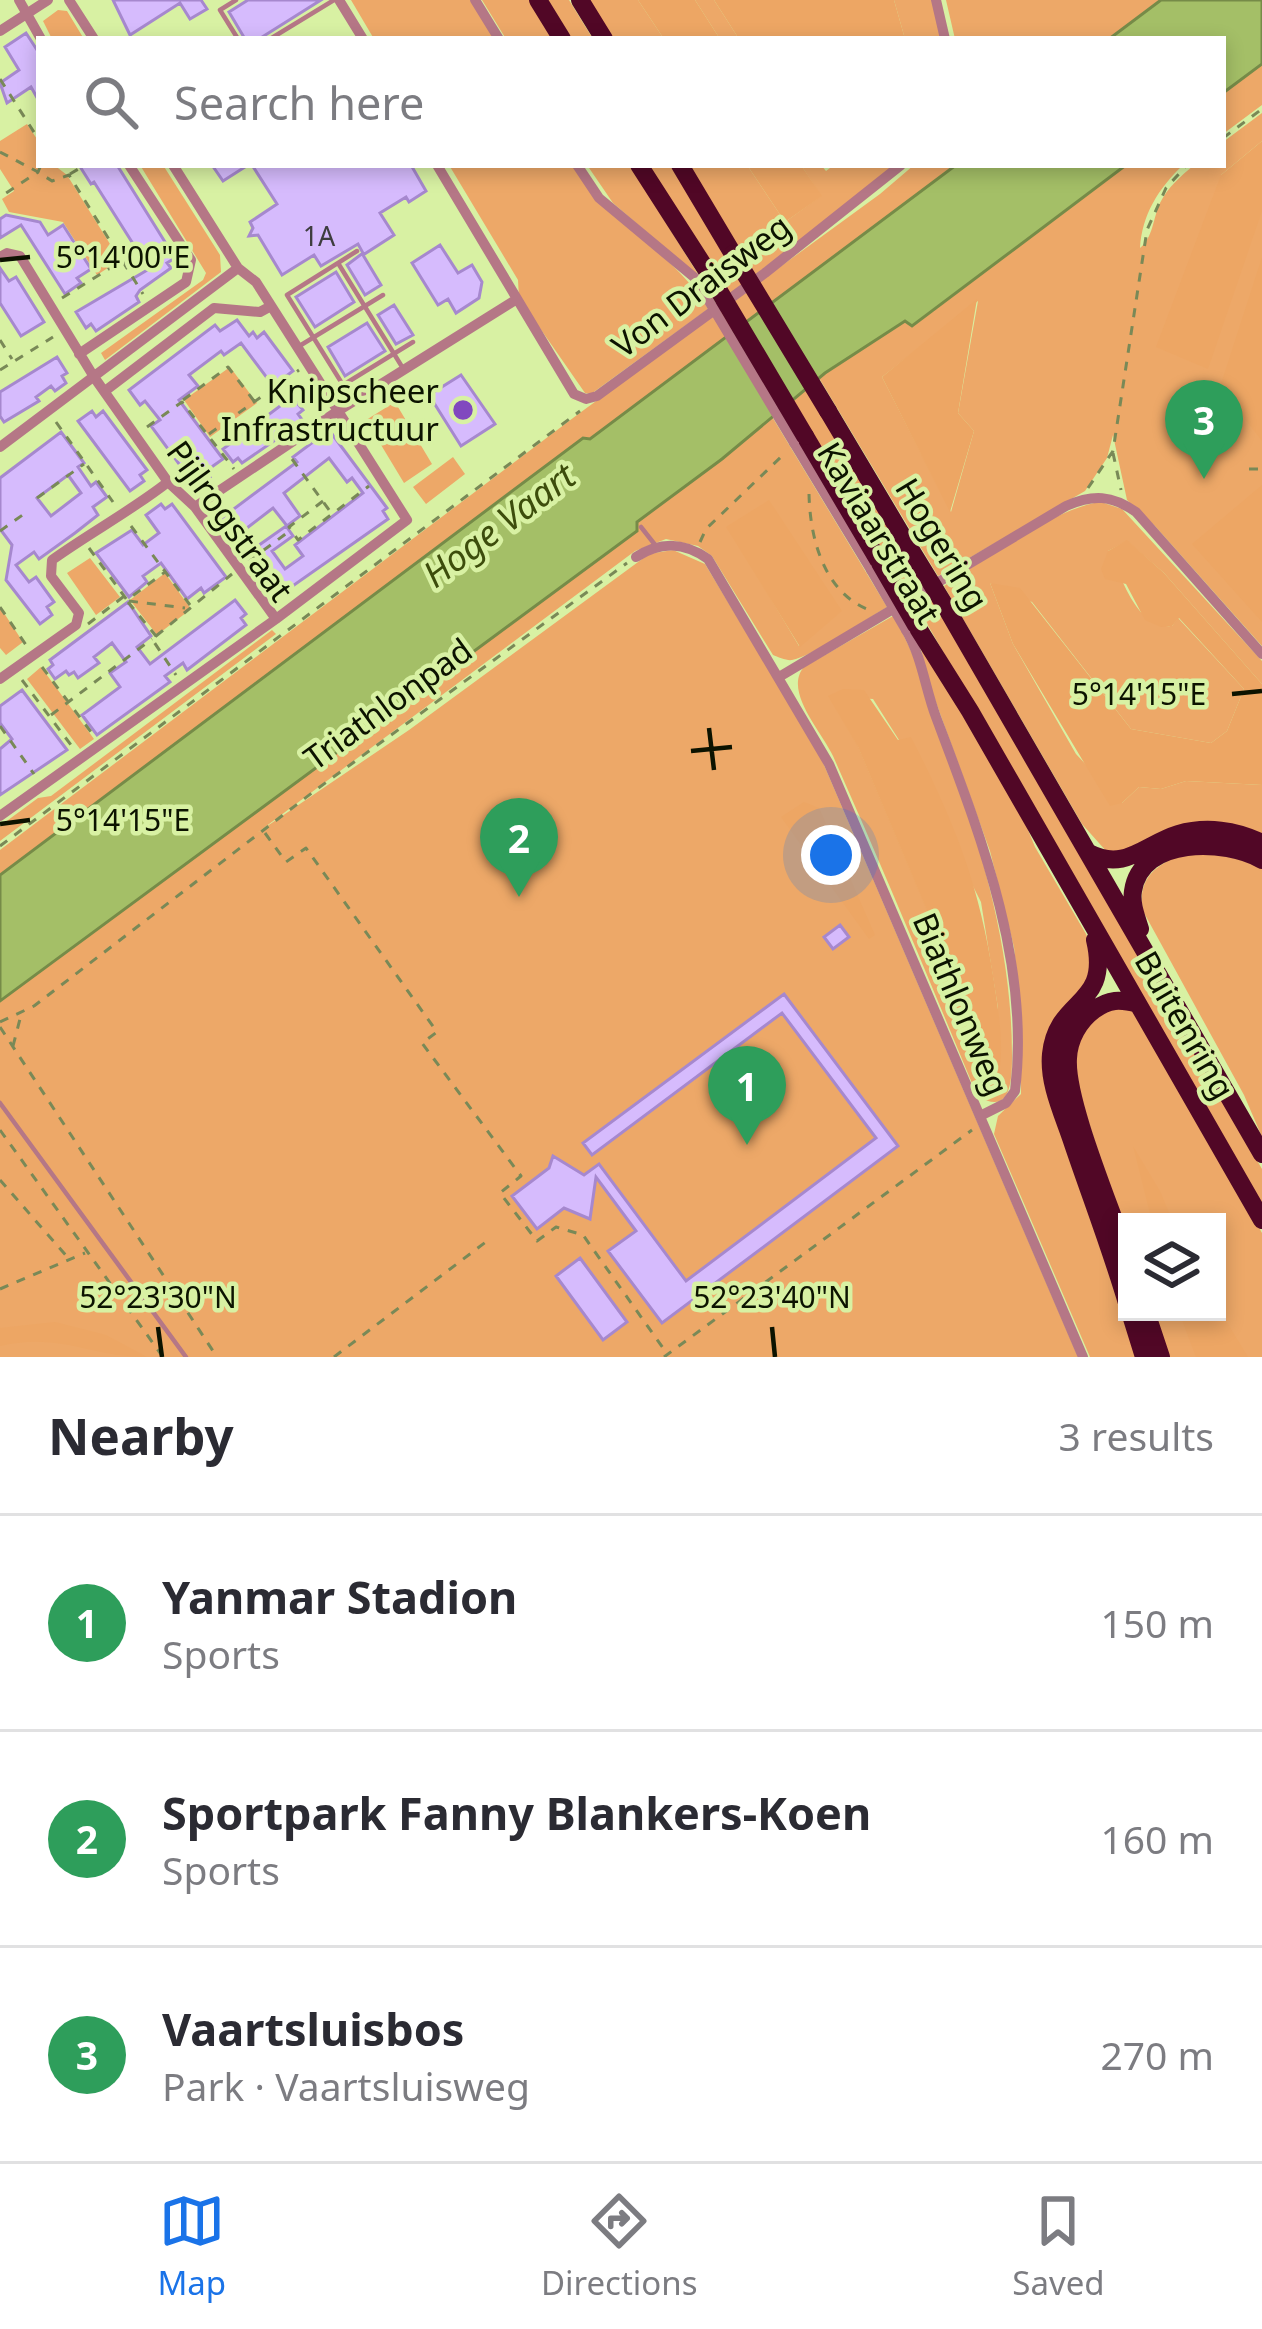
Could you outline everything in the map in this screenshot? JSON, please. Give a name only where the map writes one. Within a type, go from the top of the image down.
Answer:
[{"type":"highway","points":[[538,0],[560,36]]},
{"type":"highway","points":[[580,0],[602,36]]},
{"type":"highway","name":"Hogering","points":[[641,168],[1091,923]]},
{"type":"highway","name":"Hogering","points":[[682,168],[947,609],[1148,956]]},
{"type":"highway","points":[[1090,853],[1123,860],[1173,835],[1197,830],[1237,833],[1262,843]]},
{"type":"highway","points":[[1148,956],[1132,901],[1134,884],[1147,866],[1199,844],[1232,846],[1262,860]]},
{"type":"highway","points":[[1091,923],[1100,974],[1094,989],[1069,1012],[1057,1032],[1052,1075],[1118,1276]]},
{"type":"highway","name":"Buitenring","points":[[1091,923],[1262,1220]]},
{"type":"highway","name":"Buitenring","points":[[1148,956],[1262,1154]]},
{"type":"highway","points":[[1118,1229],[1078,1110],[1067,1061],[1071,1041],[1089,1013],[1116,1000],[1138,1004]]},
{"type":"highway","points":[[1133,1321],[1144,1357]]},
{"type":"highway","points":[[1149,1321],[1161,1357]]},
{"type":"street","points":[[19,0],[39,36]]},
{"type":"street","points":[[0,31],[47,0]]},
{"type":"street","points":[[69,0],[92,36]]},
{"type":"street","points":[[337,0],[361,36]]},
{"type":"street","points":[[475,0],[497,36]]},
{"type":"street","points":[[936,0],[944,36]]},
{"type":"street","points":[[80,354],[186,282],[190,260],[131,168]]},
{"type":"street","points":[[175,168],[238,268],[256,282],[406,520],[277,619]]},
{"type":"street","points":[[439,168],[574,394],[586,399]]},
{"type":"street","points":[[580,168],[612,210],[702,276]]},
{"type":"street","name":"Von Draisweg","points":[[586,399],[597,396],[727,301],[897,168]]},
{"type":"street","name":"Pijlrogstraat","points":[[0,257],[7,253],[20,256],[94,377],[167,482],[195,507],[277,619],[0,816]]},
{"type":"street","points":[[0,448],[238,268]]},
{"type":"street","points":[[195,507],[517,299]]},
{"type":"street","points":[[105,391],[214,308],[260,312],[271,306]]},
{"type":"street","points":[[0,679],[77,621],[79,613],[51,575],[52,560],[167,482]]},
{"type":"street","points":[[636,556],[656,547],[681,546],[708,559],[779,677],[1078,501],[1108,497],[1136,512],[1262,654]]},
{"type":"street","name":"Kaviaarstraat","points":[[911,628],[928,692],[982,841],[1010,964],[1016,1088],[1006,1103],[981,1121]]},
{"type":"street","name":"Biathlonweg","points":[[779,677],[829,764],[1083,1357]]},
{"type":"lane","points":[[236,0],[220,10],[236,36]]},
{"type":"lane","points":[[275,36],[337,0]]},
{"type":"lane","points":[[357,251],[286,295],[343,386],[413,342]]},
{"type":"lane","points":[[338,263],[404,370]]},
{"type":"lane","points":[[298,347],[383,295]]},
{"type":"lane","points":[[641,527],[656,547]]},
{"type":"lane","points":[[0,1103],[186,1357]]},
{"type":"path","points":[[0,79],[36,135]]},
{"type":"path","points":[[1226,136],[1262,109]]},
{"type":"path","points":[[0,152],[52,181],[80,168]]},
{"type":"path","points":[[0,196],[40,168]]},
{"type":"path","points":[[1136,512],[1123,494],[1113,451],[1147,230],[1166,188],[1184,168]]},
{"type":"path","points":[[69,175],[150,306]]},
{"type":"path","points":[[50,305],[122,261]]},
{"type":"path","points":[[0,370],[65,330]]},
{"type":"path","points":[[0,340],[13,362]]},
{"type":"path","points":[[208,435],[308,364]]},
{"type":"path","points":[[135,435],[228,367],[254,402]]},
{"type":"path","points":[[0,846],[583,409],[586,399]]},
{"type":"path","points":[[182,402],[240,477]]},
{"type":"path","points":[[48,411],[188,607]]},
{"type":"path","points":[[284,448],[332,514]]},
{"type":"path","points":[[1078,501],[1113,451]]},
{"type":"path","points":[[698,547],[706,529],[782,455]]},
{"type":"path","points":[[38,498],[85,463]]},
{"type":"path","points":[[1249,469],[1262,469]]},
{"type":"path","points":[[323,501],[289,527],[298,540],[380,478]]},
{"type":"path","points":[[808,496],[829,580],[850,602],[876,613]]},
{"type":"path","points":[[0,531],[24,514]]},
{"type":"path","points":[[49,717],[291,530]]},
{"type":"path","points":[[83,539],[182,685]]},
{"type":"path","name":"Triathlonpad","points":[[0,1025],[636,556]]},
{"type":"path","points":[[77,621],[89,624],[166,572]]},
{"type":"path","points":[[126,598],[188,607]]},
{"type":"path","points":[[0,607],[99,743]]},
{"type":"path","points":[[14,669],[80,758]]},
{"type":"path","points":[[0,726],[42,785]]},
{"type":"path","points":[[0,746],[9,739]]},
{"type":"path","points":[[264,831],[286,862],[306,848],[437,1032],[422,1043],[521,1176],[500,1192],[537,1241],[556,1227],[584,1235],[666,1356],[981,1121]]},
{"type":"path","points":[[13,1048],[22,1013]]},
{"type":"path","points":[[0,1025],[217,1357]]},
{"type":"path","points":[[0,1130],[164,1357]]},
{"type":"path","points":[[0,1180],[70,1260]]},
{"type":"path","points":[[334,1357],[491,1238]]},
{"type":"path","points":[[0,1289],[86,1252]]},
{"type":"shaded area","points":[[351,0],[470,0],[493,36],[372,36]]},
{"type":"shaded area","points":[[482,0],[531,0],[553,36],[504,36]]},
{"type":"shaded area","points":[[548,0],[569,0],[591,36],[570,36]]},
{"type":"shaded area","points":[[586,0],[638,0],[662,36],[607,36]]},
{"type":"shaded area","points":[[638,0],[695,0],[718,36],[662,36]]},
{"type":"shaded area","points":[[695,0],[714,0],[737,36],[718,36]]},
{"type":"shaded area","points":[[714,0],[894,0],[904,36],[737,36]]},
{"type":"shaded area","points":[[894,0],[936,0],[945,36],[904,36]]},
{"type":"shaded area","points":[[946,0],[1161,0],[1113,36],[954,36]]},
{"type":"shaded area","points":[[58,10],[67,11],[82,36],[50,36],[43,21]]},
{"type":"shaded area","points":[[1262,64],[1262,105],[1226,132],[1226,91]]},
{"type":"shaded area","points":[[1262,113],[1262,141],[1221,175],[1262,163],[1262,646],[1127,500],[1113,435],[1107,458],[1085,491],[938,576],[819,378],[906,320],[912,326],[1122,168],[1180,168],[1153,203],[1140,248],[1175,182],[1191,168],[1226,168],[1226,140]],"holes":[[[978,301],[958,413],[974,431],[951,512],[882,377]]]},
{"type":"shaded area","points":[[27,124],[36,138],[36,168],[58,168],[67,175],[120,260],[97,275],[63,222],[9,212],[2,199],[14,191],[0,169],[0,141]]},
{"type":"shaded area","points":[[1262,141],[1262,211],[1208,369],[1156,347],[1221,175]]},
{"type":"shaded area","points":[[142,168],[165,168],[220,255],[221,272],[105,360],[101,353],[203,280],[206,273]]},
{"type":"shaded area","points":[[451,168],[574,168],[604,205],[677,270],[708,309],[591,394],[585,393],[519,298],[518,280]]},
{"type":"shaded area","points":[[589,168],[632,168],[701,279],[613,203]]},
{"type":"shaded area","points":[[650,168],[672,168],[743,284],[728,295]]},
{"type":"shaded area","points":[[689,168],[749,168],[785,222],[821,196],[803,168],[893,168],[755,275]]},
{"type":"shaded area","points":[[749,168],[803,168],[822,196],[785,222]]},
{"type":"shaded area","points":[[910,168],[952,168],[0,875],[0,850],[577,415]]},
{"type":"shaded area","points":[[1262,257],[1262,441],[1220,387]]},
{"type":"shaded area","points":[[977,299],[958,413],[974,431],[950,512],[882,377]]},
{"type":"shaded area","points":[[230,367],[257,403],[210,437],[184,400]]},
{"type":"shaded area","points":[[806,388],[924,585],[909,594],[792,398]]},
{"type":"shaded area","points":[[395,402],[432,464],[404,483],[366,420]]},
{"type":"shaded area","points":[[771,415],[887,607],[812,652],[782,659],[773,655],[712,556],[698,546],[666,539],[635,551],[257,833],[409,730],[649,554],[673,550],[705,564],[818,751],[1078,1357],[0,1357],[0,1001],[637,531],[637,522],[722,459]],"holes":[[[750,564],[841,611],[799,646]]]},
{"type":"shaded area","points":[[453,457],[465,474],[426,504],[413,487]]},
{"type":"shaded area","points":[[1262,485],[1262,622],[1192,544]]},
{"type":"shaded area","points":[[769,500],[842,611],[800,647],[726,527]]},
{"type":"shaded area","points":[[1101,502],[1122,509],[1262,661],[1262,684],[1164,573],[1127,541],[1108,551],[1140,611],[1160,625],[1172,626],[1178,618],[1244,689],[1227,731],[1211,743],[1131,729],[1032,602],[990,583],[1013,644],[1076,754],[1122,803],[1139,787],[1161,789],[1186,781],[1262,785],[1262,836],[1107,852],[1082,824],[944,586],[1042,524]]},
{"type":"shaded area","points":[[1127,540],[1164,573],[1262,684],[1262,785],[1186,781],[1161,789],[1139,787],[1122,803],[1110,806],[1013,644],[990,583],[1020,588],[1131,729],[1211,743],[1227,731],[1244,689],[1179,618],[1172,626],[1161,627],[1145,620],[1126,584],[1105,579],[1101,569],[1108,551]]},
{"type":"shaded area","points":[[90,558],[120,597],[96,615],[67,573]]},
{"type":"shaded area","points":[[165,573],[191,609],[157,635],[130,600]]},
{"type":"shaded area","points":[[930,594],[1262,1169],[1262,1204],[915,603]]},
{"type":"shaded area","points":[[0,607],[23,642],[6,655],[0,648]]},
{"type":"shaded area","points":[[893,616],[909,647],[970,819],[1000,935],[1011,1014],[1012,1064],[1008,1091],[998,1102],[979,1097],[974,1088],[833,756],[801,699],[799,677],[804,667]],"holes":[[[829,696],[873,699],[899,740],[981,902],[998,1008],[998,1077],[858,746]]]},
{"type":"shaded area","points":[[272,630],[276,634],[0,841],[0,826],[38,798],[51,796]]},
{"type":"shaded area","points":[[919,640],[1019,808],[1035,847],[1093,951],[1093,977],[1055,1022],[1118,1293],[1118,1321],[1126,1321],[1136,1357],[1090,1357],[994,1134],[998,1116],[1021,1094],[1021,1012],[1014,947],[990,851],[929,683]]},
{"type":"shaded area","points":[[41,667],[94,739],[80,749],[27,679]]},
{"type":"shaded area","points":[[843,689],[864,690],[898,740],[911,737],[955,832],[990,958],[1001,1037],[998,1079],[858,747],[828,696]]},
{"type":"shaded area","points":[[804,802],[819,808],[875,935],[869,939],[781,817]]},
{"type":"shaded area","points":[[1195,849],[1262,865],[1262,1137],[1244,1095],[1143,911],[1144,887],[1154,870]]},
{"type":"shaded area","points":[[1109,1008],[1136,1012],[1262,1233],[1262,1357],[1168,1357],[1155,1321],[1226,1321],[1226,1213],[1118,1214],[1073,1073],[1077,1035]]},
{"type":"shaded area","points":[[1133,1146],[1169,1213],[1150,1213]]},
{"type":"shaded area","points":[[1182,1321],[1226,1321],[1248,1357],[1196,1357]]},
{"type":"shaded area","points":[[55,1322],[106,1335],[147,1357],[58,1343],[0,1346],[0,1328]]},
{"type":"water","points":[[1161,0],[1262,0],[1262,64],[1226,91],[1226,36],[1113,36]]},
{"type":"water","name":"Hoge Vaart","points":[[952,168],[1122,168],[912,326],[905,321],[825,373],[637,522],[637,531],[0,1001],[0,875],[583,438],[590,439]]},
{"type":"building","points":[[113,0],[201,0],[207,9],[190,19],[180,3],[130,35]]},
{"type":"building","points":[[248,0],[321,0],[264,36],[243,36],[229,12]]},
{"type":"building","points":[[26,33],[36,48],[36,96],[31,87],[7,103],[0,83],[19,70],[5,47]]},
{"type":"building","points":[[81,168],[119,168],[175,258],[167,263],[171,268],[140,290],[139,302],[96,331],[91,324],[86,328],[76,312],[149,269],[94,182]]},
{"type":"building","points":[[214,168],[243,168],[223,181]]},
{"type":"building","points":[[254,168],[413,168],[426,191],[380,213],[394,235],[363,255],[381,285],[365,295],[347,265],[363,253],[358,244],[321,266],[314,255],[282,275],[258,235],[249,236],[250,222],[277,204]]},
{"type":"building","points":[[6,215],[40,222],[48,235],[63,225],[91,269],[77,278],[81,283],[65,294],[21,225],[0,238],[0,219]]},
{"type":"building","points":[[440,245],[458,273],[472,265],[482,282],[479,298],[456,313],[448,299],[438,305],[412,263]]},
{"type":"building","points":[[0,268],[9,281],[16,277],[44,322],[21,336],[0,303]]},
{"type":"building","points":[[336,272],[354,302],[315,327],[296,297]]},
{"type":"building","points":[[394,305],[413,335],[396,344],[378,315]]},
{"type":"building","points":[[237,320],[249,336],[253,332],[257,338],[264,332],[293,371],[273,386],[241,343],[224,355],[221,351],[189,375],[198,386],[179,400],[223,459],[206,471],[210,477],[196,487],[151,426],[160,420],[129,390],[215,325],[220,331]]},
{"type":"building","points":[[367,323],[385,351],[345,376],[328,347]]},
{"type":"building","points":[[57,357],[67,373],[62,376],[66,383],[55,391],[51,386],[36,397],[39,401],[4,422],[0,392]]},
{"type":"building","points":[[461,375],[495,424],[461,446],[429,395]]},
{"type":"building","points":[[292,397],[303,410],[298,414],[303,421],[242,463],[238,458],[233,462],[223,449]]},
{"type":"building","points":[[92,411],[96,417],[103,411],[147,470],[140,475],[144,481],[130,491],[78,421]]},
{"type":"building","points":[[329,430],[387,508],[383,511],[388,519],[277,597],[267,583],[276,576],[264,559],[254,566],[245,555],[286,526],[293,536],[272,551],[285,569],[303,556],[295,545],[363,493],[352,478],[347,482],[329,458],[284,493],[300,516],[287,526],[273,508],[243,531],[239,527],[230,534],[219,520],[297,462],[293,457]]},
{"type":"building","points":[[61,432],[84,463],[78,467],[91,486],[96,482],[107,497],[93,507],[98,515],[75,533],[39,559],[34,552],[16,565],[29,582],[36,577],[54,602],[47,607],[52,615],[40,624],[6,580],[12,545],[0,529],[0,478]],"holes":[[[68,475],[81,493],[51,516],[37,498]]]},
{"type":"building","points":[[161,504],[165,509],[172,504],[226,577],[204,593],[201,588],[187,599],[161,563],[143,576],[147,582],[129,597],[96,553],[132,530],[143,545],[159,533],[146,515]]},
{"type":"building","points":[[235,600],[246,614],[241,618],[246,625],[187,670],[183,663],[165,676],[170,682],[97,735],[82,715],[120,687],[110,673],[126,662],[112,643],[94,657],[99,663],[78,678],[66,671],[55,679],[48,669],[53,665],[50,660],[128,602],[151,636],[137,647],[150,664]]},
{"type":"building","points":[[22,690],[67,750],[0,795],[0,749],[12,739],[0,723],[0,706]]},
{"type":"building","points":[[840,925],[849,937],[833,949],[824,937]]},
{"type":"building","points":[[784,994],[898,1146],[662,1323],[608,1251],[636,1231],[596,1177],[590,1219],[564,1208],[537,1229],[512,1196],[549,1168],[553,1156],[584,1175],[599,1164],[686,1281],[876,1138],[782,1013],[592,1155],[583,1143]]},
{"type":"building","points":[[580,1258],[627,1322],[603,1340],[556,1276]]},
{"type":"place","name":"Knipscheer Infrastructuur","points":[[463,410]]},
{"type":"place","name":"Vaartsluisbos","points":[[1204,479]]},
{"type":"place","name":"Sportpark Fanny Blankers-Koen","points":[[519,897]]},
{"type":"place","name":"Yanmar Stadion","points":[[747,1145]]}]
